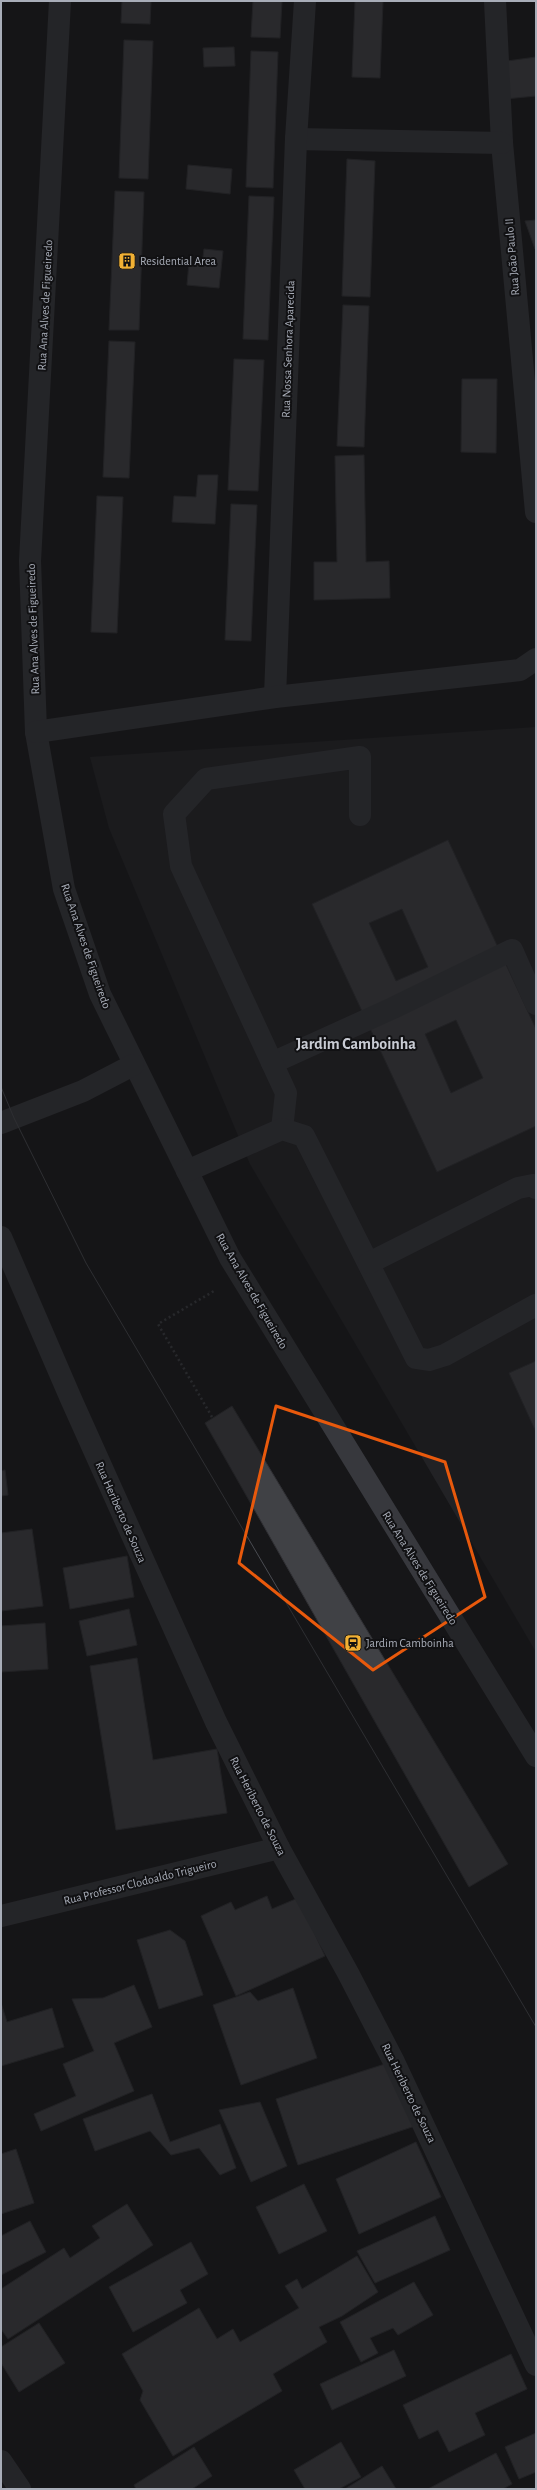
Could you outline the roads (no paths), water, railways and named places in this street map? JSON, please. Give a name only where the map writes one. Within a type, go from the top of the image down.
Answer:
[{"type":"street","name":"Rua Ana Alves de Figueiredo","points":[[60,1],[30,561],[36,732],[64,889],[100,994],[133,1065],[240,1275],[536,1756]]},
{"type":"street","name":"Rua Nossa Senhora Aparecida","points":[[275,697],[296,139],[305,1]]},
{"type":"street","name":"Rua João Paulo II","points":[[495,1],[502,143],[536,512]]},
{"type":"street","points":[[296,139],[502,143]]},
{"type":"street","points":[[36,732],[275,697],[520,670],[536,659]]},
{"type":"street","points":[[282,1129],[286,1093],[181,866],[174,814],[206,779],[360,757],[360,815]]},
{"type":"street","points":[[272,1063],[393,1008],[512,950],[536,1004]]},
{"type":"street","points":[[1,1123],[83,1091],[133,1065]]},
{"type":"street","points":[[187,1171],[282,1129],[304,1136],[416,1358],[429,1360],[445,1355],[536,1305]]},
{"type":"street","points":[[369,1263],[518,1188],[533,1185],[536,1188]]},
{"type":"street","name":"Rua Heriberto de Souza","points":[[1,1237],[71,1399],[216,1722],[279,1848],[348,1973],[393,2060],[536,2365]]},
{"type":"street","name":"Rua Professor Clodoaldo Trigueiro","points":[[1,1916],[279,1848]]},
{"type":"street","points":[[1,2461],[20,2489]]},
{"type":"tram line","points":[[1,1087],[14,1118],[86,1263],[536,2027]]},
{"type":"place","name":"Residential Area","points":[[127,261]]},
{"type":"place","name":"Jardim Camboinha","points":[[353,1643]]},
{"type":"district","name":"Jardim Camboinha","points":[[356,1044]]}]
